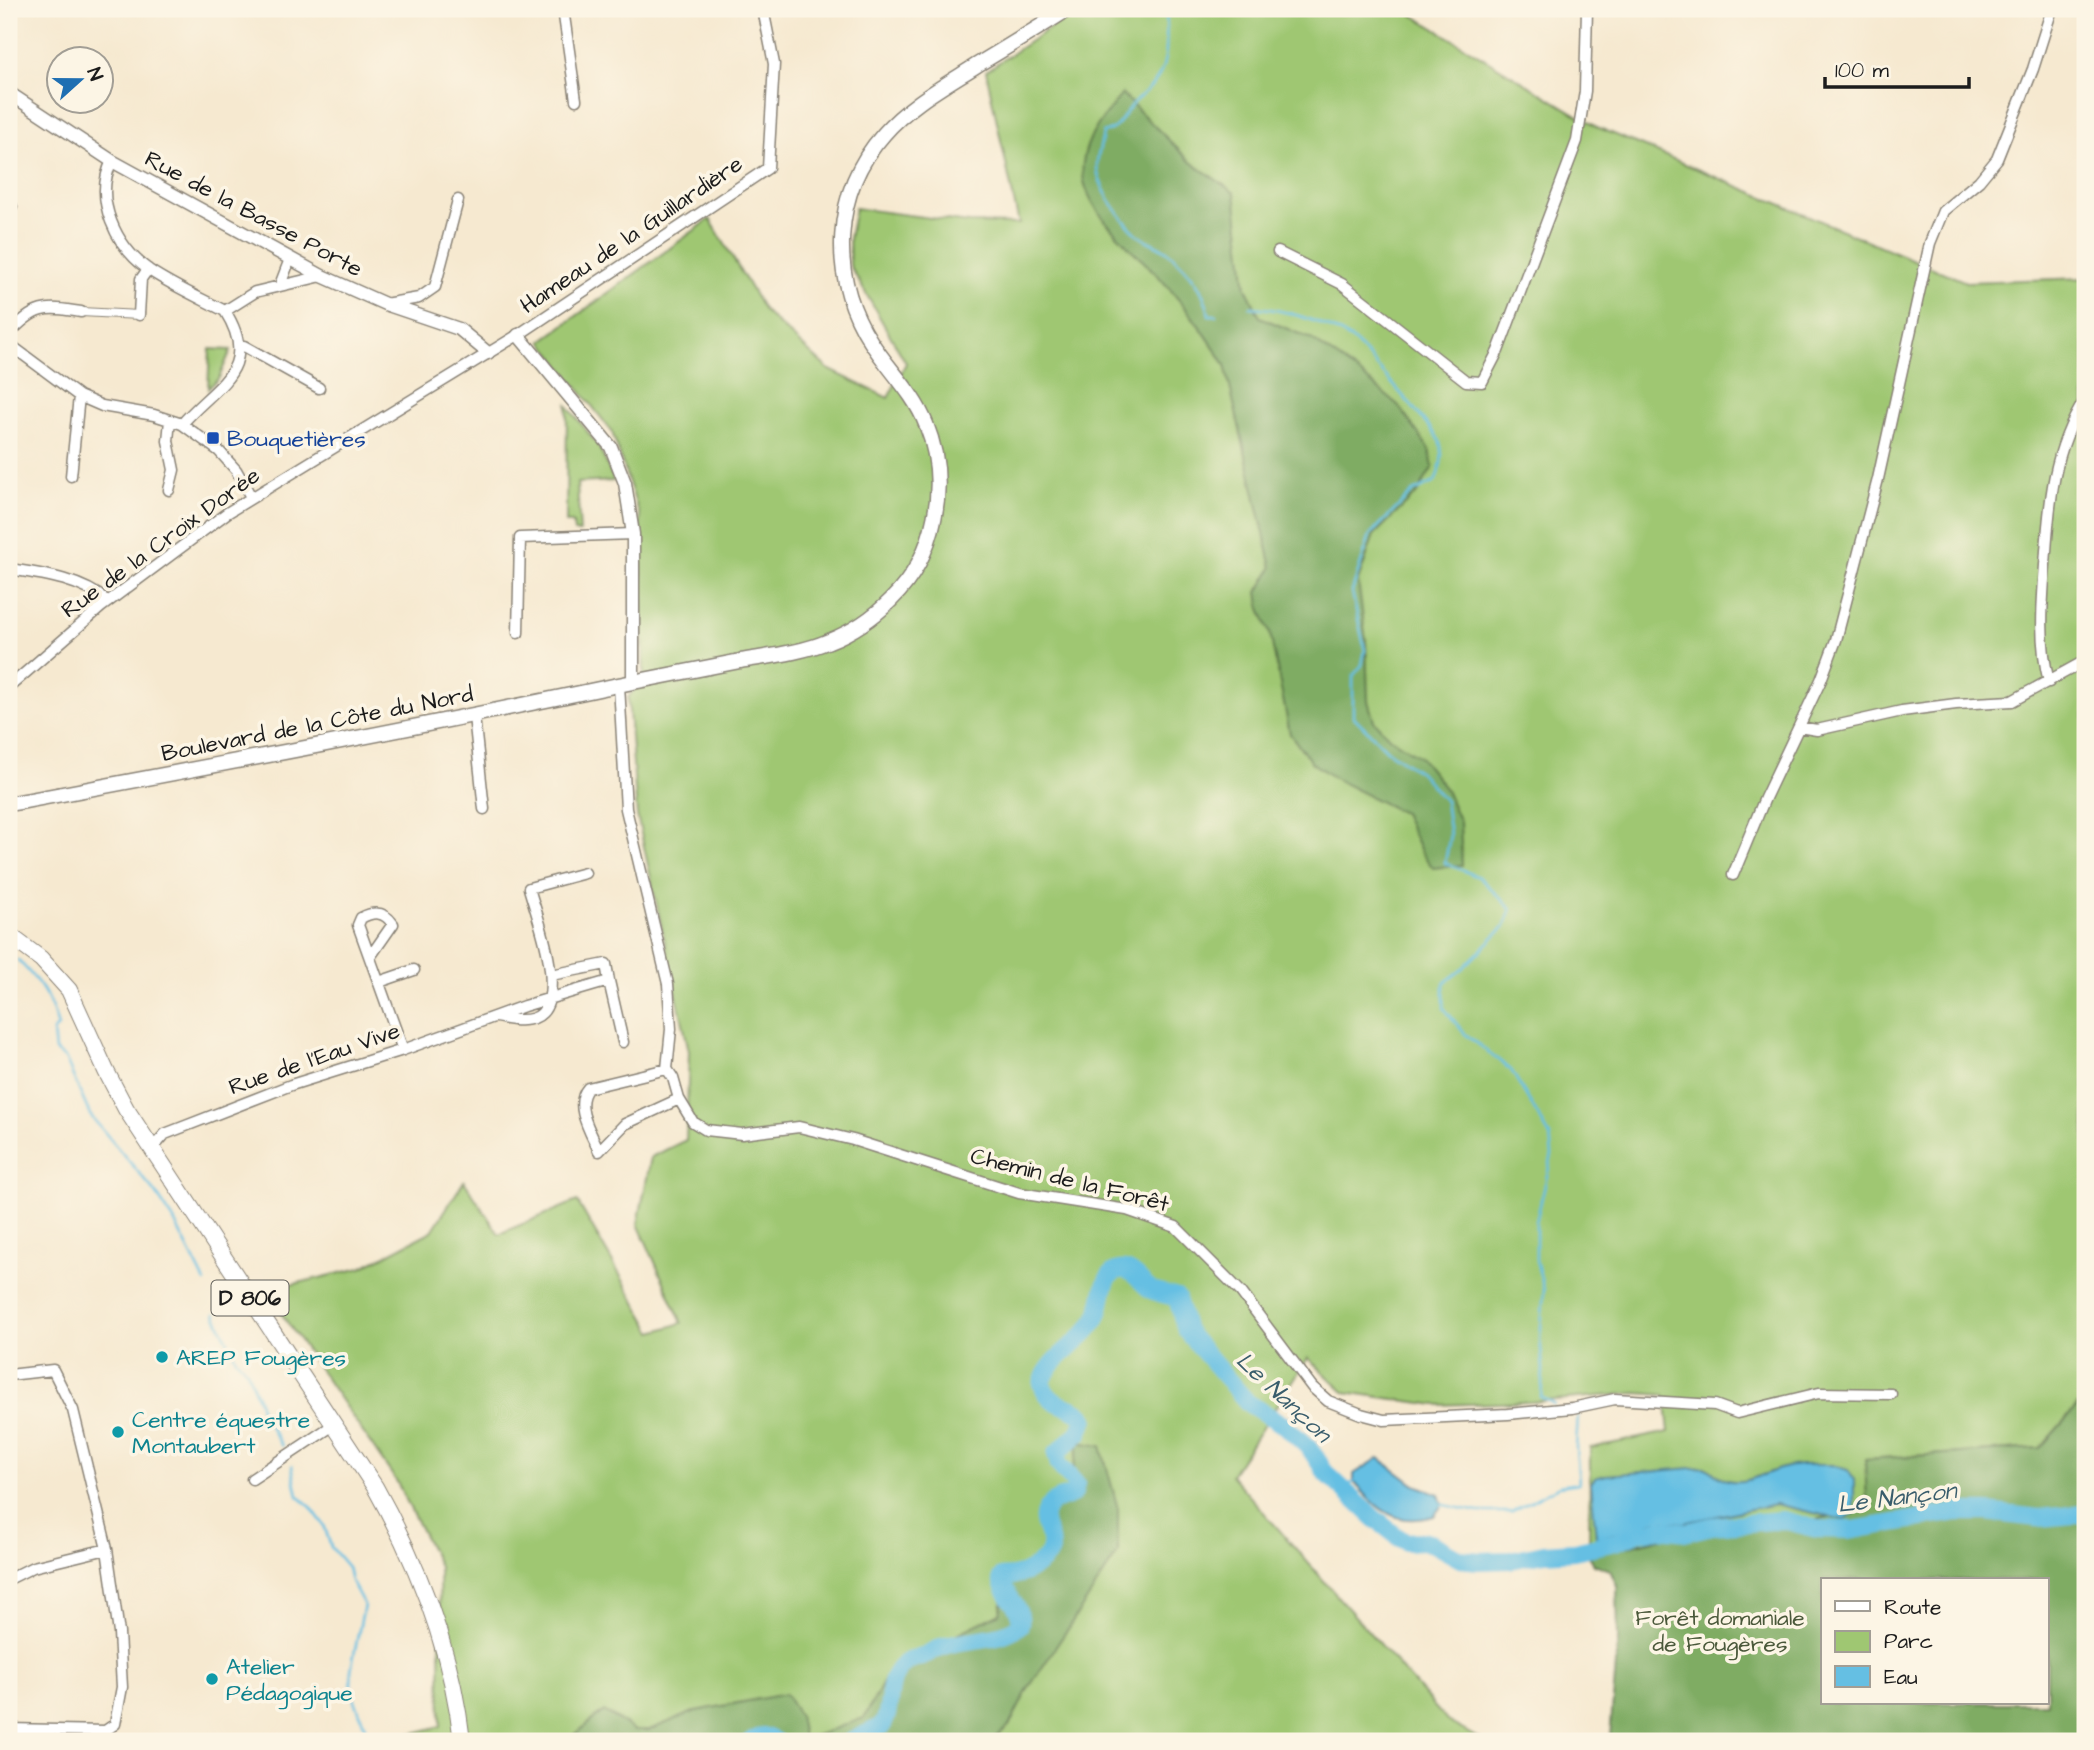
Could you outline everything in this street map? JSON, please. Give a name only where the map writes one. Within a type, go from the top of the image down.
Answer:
[{"type":"main road","name":"Boulevard de la Côte du Nord","points":[[9,804],[794,652],[829,641],[856,628],[877,613],[894,598],[919,565],[936,512],[938,484],[935,454],[926,422],[911,396],[870,341],[850,296],[842,261],[841,233],[846,206],[866,156],[885,133],[909,111],[933,93],[1068,9]]},
{"type":"main road","name":"D 806","points":[[10,936],[52,970],[69,990],[106,1071],[152,1149],[335,1424],[396,1526],[428,1599],[452,1677],[462,1741]]},
{"type":"street","points":[[563,9],[576,100]]},
{"type":"street","name":"Hameau de la Guillardière","points":[[488,352],[518,335],[768,168],[774,64],[763,9]]},
{"type":"street","points":[[1278,252],[1342,284],[1466,381],[1482,382],[1497,351],[1577,141],[1585,91],[1587,9]]},
{"type":"street","points":[[1733,875],[1821,680],[1836,640],[1878,479],[1930,243],[1943,211],[1979,181],[1997,159],[2033,69],[2052,9]]},
{"type":"street","name":"Rue de la Basse Porte","points":[[9,93],[112,161],[290,259],[385,304],[459,329],[488,352]]},
{"type":"street","points":[[112,161],[104,190],[109,218],[122,242],[148,269],[225,311],[236,329],[239,346],[234,369],[227,381],[183,424]]},
{"type":"street","points":[[385,304],[419,298],[435,287],[458,200]]},
{"type":"street","points":[[280,285],[290,259]]},
{"type":"street","points":[[9,334],[26,315],[51,307],[81,312],[139,315],[141,279],[148,269]]},
{"type":"street","points":[[225,311],[255,292],[322,276]]},
{"type":"street","points":[[518,335],[611,447],[625,483],[632,534],[626,683]]},
{"type":"street","points":[[9,344],[79,396],[102,406],[154,415],[183,424],[219,451],[236,470],[251,497]]},
{"type":"street","points":[[239,346],[244,346],[320,388]]},
{"type":"street","name":"Rue de la Croix Dorée","points":[[9,687],[108,602],[251,497],[488,352]]},
{"type":"street","points":[[71,476],[79,396]]},
{"type":"street","points":[[2049,682],[2041,628],[2049,501],[2053,473],[2064,440],[2085,400]]},
{"type":"street","points":[[169,490],[174,470],[168,441],[170,420]]},
{"type":"street","points":[[518,633],[520,538],[632,534]]},
{"type":"street","points":[[9,569],[37,573],[94,590],[108,602]]},
{"type":"street","points":[[1799,727],[1817,730],[1902,711],[2012,701],[2085,661]]},
{"type":"street","name":"Chemin de la Forêt","points":[[626,683],[626,809],[668,984],[671,1029],[667,1069],[673,1077],[679,1099],[693,1122],[706,1130],[742,1134],[799,1126],[853,1140],[1019,1193],[1127,1210],[1176,1227],[1241,1292],[1312,1387],[1328,1401],[1384,1420],[1508,1414],[1572,1408],[1615,1399],[1715,1405],[1737,1413],[1819,1393],[1891,1394]]},
{"type":"street","points":[[474,716],[484,809]]},
{"type":"street","points":[[552,997],[551,975],[528,888],[585,873]]},
{"type":"street","points":[[370,957],[403,1050]]},
{"type":"street","points":[[551,975],[606,964],[623,1042]]},
{"type":"street","points":[[379,982],[414,970]]},
{"type":"street","name":"Rue de l'Eau Vive","points":[[152,1149],[165,1135],[183,1126],[291,1085],[403,1050],[552,997],[609,981]]},
{"type":"street","points":[[667,1069],[585,1091],[582,1098],[583,1112],[599,1151],[625,1124],[679,1099]]},
{"type":"street","points":[[9,1375],[53,1370],[73,1410],[107,1549],[119,1633],[122,1687],[115,1724],[105,1731],[9,1729]]},
{"type":"street","points":[[252,1479],[335,1424]]},
{"type":"street","points":[[9,1579],[33,1567],[107,1549]]},
{"type":"green space","points":[[1078,9],[1403,9],[1597,127],[1966,282],[2085,278],[2085,1397],[2040,1448],[1866,1459],[1868,1506],[1809,1522],[1701,1528],[1589,1556],[1590,1448],[1669,1432],[1665,1395],[1636,1393],[1532,1402],[1436,1405],[1344,1392],[1308,1358],[1231,1475],[1447,1721],[1483,1741],[383,1741],[441,1726],[439,1566],[397,1482],[272,1300],[277,1288],[361,1268],[432,1231],[464,1181],[499,1234],[577,1201],[653,1332],[682,1323],[638,1224],[651,1157],[686,1140],[689,1051],[637,815],[628,698],[644,674],[640,516],[612,432],[542,341],[710,219],[764,311],[828,369],[888,398],[906,363],[850,266],[849,238],[855,208],[969,223],[1019,224],[986,71]]},
{"type":"green space","points":[[1122,94],[1191,162],[1235,193],[1246,288],[1260,317],[1311,339],[1359,373],[1398,405],[1429,449],[1433,467],[1417,493],[1374,535],[1358,581],[1366,641],[1368,701],[1374,721],[1390,738],[1420,757],[1445,788],[1460,822],[1462,865],[1433,868],[1422,853],[1403,813],[1339,781],[1312,763],[1290,734],[1270,633],[1261,611],[1258,592],[1272,568],[1225,365],[1179,299],[1110,227],[1089,195],[1084,179],[1083,163],[1088,143]]},
{"type":"green space","points":[[210,349],[231,350],[219,378],[208,389]]},
{"type":"green space","points":[[567,405],[599,447],[614,481],[577,483],[580,532],[574,532],[573,523],[566,523]]},
{"type":"green space","name":"Forêt domaniale de Fougères","points":[[2085,1398],[2085,1741],[1603,1741],[1610,1736],[1618,1639],[1617,1586],[1610,1570],[1594,1564],[1589,1556],[1701,1528],[1809,1522],[1867,1506],[1865,1459],[2040,1448]]},
{"type":"green space","points":[[1079,1442],[1101,1446],[1118,1509],[1118,1553],[1028,1689],[1009,1726],[991,1741],[566,1741],[604,1711],[634,1730],[649,1730],[696,1711],[785,1694],[799,1716],[803,1737],[814,1736],[864,1718],[892,1666],[1000,1613],[1007,1580],[1033,1564],[1046,1549],[1039,1520],[1049,1503],[1069,1489]]},
{"type":"water","points":[[1379,1458],[1415,1485],[1439,1494],[1442,1505],[1434,1516],[1409,1519],[1389,1514],[1363,1492],[1354,1482],[1354,1474]]},
{"type":"water","points":[[1831,1465],[1848,1470],[1854,1480],[1854,1514],[1844,1520],[1775,1504],[1684,1523],[1654,1521],[1596,1538],[1591,1483],[1595,1478],[1704,1467],[1725,1479],[1743,1481],[1792,1466]]},
{"type":"waterway","points":[[1167,9],[1165,55],[1160,75],[1116,126],[1103,133],[1097,161],[1098,174],[1105,193],[1124,220],[1137,234],[1165,250],[1184,266],[1200,288],[1209,315],[1216,315]]},
{"type":"waterway","points":[[1250,307],[1302,317],[1351,339],[1412,406],[1441,446],[1441,462],[1435,482],[1413,492],[1370,535],[1352,592],[1365,650],[1362,665],[1353,676],[1353,716],[1388,751],[1420,772],[1445,801],[1450,835],[1445,863],[1479,877],[1511,909],[1505,926],[1460,971],[1444,983],[1444,1008],[1464,1033],[1511,1070],[1550,1136],[1552,1155],[1536,1222],[1536,1260],[1544,1290],[1540,1339],[1543,1369],[1541,1397],[1554,1404]]},
{"type":"waterway","points":[[18,960],[48,998],[58,1027],[53,1031],[55,1051],[65,1058],[90,1115],[155,1192],[173,1219],[205,1282]]},
{"type":"waterway","name":"Le Nançon","points":[[851,1741],[882,1726],[892,1683],[901,1666],[944,1646],[995,1637],[1020,1625],[1019,1613],[1001,1577],[1025,1572],[1047,1556],[1051,1548],[1044,1519],[1046,1511],[1053,1502],[1074,1493],[1076,1484],[1059,1465],[1056,1454],[1080,1432],[1085,1418],[1051,1398],[1042,1384],[1051,1366],[1091,1326],[1097,1317],[1109,1276],[1120,1270],[1129,1271],[1157,1293],[1177,1298],[1186,1331],[1248,1403],[1285,1426],[1310,1449],[1326,1473],[1374,1518],[1406,1542],[1422,1541],[1433,1544],[1460,1559],[1511,1560],[1544,1553],[1574,1551],[1660,1529],[1687,1532],[1712,1526],[1783,1520],[1818,1529],[1853,1530],[1957,1512],[1987,1512],[2038,1518],[2085,1514]]},
{"type":"waterway","points":[[215,1314],[236,1359],[247,1371],[261,1412],[282,1446]]},
{"type":"waterway","points":[[1439,1504],[1479,1512],[1511,1512],[1559,1486],[1579,1483],[1576,1447],[1578,1416]]},
{"type":"waterway","points":[[292,1466],[298,1496],[311,1507],[324,1525],[331,1547],[348,1567],[351,1581],[364,1605],[351,1670],[352,1692],[370,1741]]},
{"type":"waterway","points":[[1342,1488],[1356,1481]]},
{"type":"waterway","name":"Le Nançon","points":[[751,1741],[763,1736],[775,1741]]},
{"type":"place","name":"Bouquetières","points":[[213,438]]},
{"type":"place","name":"AREP Fougères","points":[[162,1357]]},
{"type":"place","name":"Centre équestre Montaubert","points":[[118,1432]]},
{"type":"place","name":"Atelier Pédagogique","points":[[212,1679]]}]
